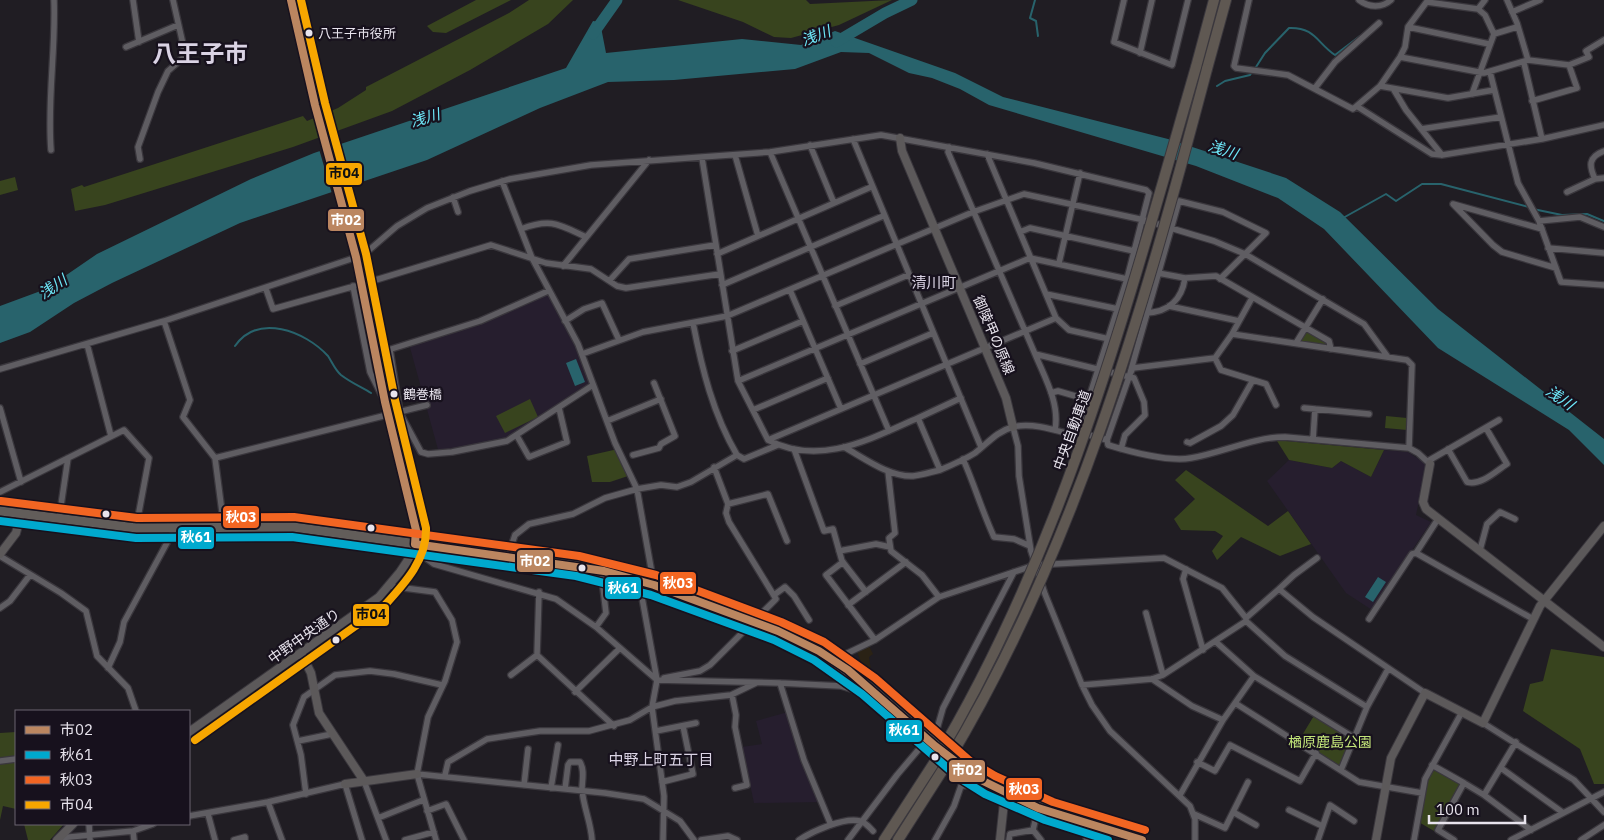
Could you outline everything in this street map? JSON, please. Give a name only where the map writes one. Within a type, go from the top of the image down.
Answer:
[{"type":"highway","name":"中央自動車道","points":[[898,840],[938,767],[954,729],[1011,617],[1054,519],[1084,440],[1136,278],[1214,0]]},
{"type":"highway","name":"中央自動車道","points":[[884,840],[938,767],[959,744],[987,693],[1035,596],[1096,444],[1148,282],[1226,0]]},
{"type":"main road","points":[[0,511],[136,528],[293,527],[604,571],[654,585],[803,643],[833,660],[868,686],[929,741],[977,778],[1005,793],[1038,808],[1142,840]]},
{"type":"street","points":[[51,150],[49,116],[55,49],[54,0]]},
{"type":"street","points":[[132,0],[139,42]]},
{"type":"street","points":[[140,159],[138,147],[158,92],[168,71],[184,57],[185,52],[173,0]]},
{"type":"street","points":[[291,0],[315,105],[356,255],[385,402],[416,530],[416,544],[419,553],[434,564],[539,592],[567,605],[596,626],[657,680],[841,686],[861,692],[868,686]]},
{"type":"street","points":[[1124,0],[1114,42],[1172,65],[1188,0]]},
{"type":"street","points":[[1140,53],[1152,0]]},
{"type":"street","points":[[1249,0],[1234,66],[1236,68],[1288,75],[1353,109],[1358,107],[1380,86],[1400,57],[1405,47],[1408,27],[1427,1],[1478,9],[1485,15],[1494,34]]},
{"type":"street","points":[[1359,0],[1365,5],[1378,6],[1385,5],[1391,0]]},
{"type":"street","points":[[1478,9],[1485,0]]},
{"type":"street","points":[[1507,0],[1517,23],[1532,101],[1542,139]]},
{"type":"street","points":[[1512,12],[1540,0]]},
{"type":"street","points":[[1315,88],[1335,62],[1379,23]]},
{"type":"street","points":[[126,47],[178,25]]},
{"type":"street","points":[[1408,27],[1489,44]]},
{"type":"street","points":[[1472,94],[1494,34],[1517,28]]},
{"type":"street","points":[[1400,57],[1479,72],[1490,72],[1526,62],[1569,65],[1589,57],[1586,51],[1604,40]]},
{"type":"street","points":[[1532,101],[1577,88],[1569,65]]},
{"type":"street","points":[[1490,72],[1518,183],[1539,221],[1561,282],[1604,285]]},
{"type":"street","points":[[1380,86],[1394,90],[1448,98],[1494,90]]},
{"type":"street","points":[[1394,90],[1406,110],[1442,155]]},
{"type":"street","points":[[1358,107],[1432,154],[1442,155],[1542,139],[1604,125]]},
{"type":"street","points":[[1421,129],[1500,116]]},
{"type":"street","points":[[0,369],[266,289],[296,276],[368,251],[412,217],[453,197],[502,181],[556,169],[649,160],[702,158],[770,152],[881,135],[1080,173],[1148,191],[1149,196],[1144,220],[1127,279],[1078,432],[1073,435],[1054,430],[1013,427],[995,436],[963,459],[940,470],[914,476],[888,470],[844,448]]},
{"type":"street","name":"御陵甲の原線","points":[[900,138],[902,151],[1006,398],[1018,446],[1019,476],[1035,565],[1044,594],[1082,685],[1092,705],[1110,731],[1180,795],[1194,814]]},
{"type":"street","points":[[853,139],[883,216],[982,447]]},
{"type":"street","points":[[810,145],[834,203]]},
{"type":"street","points":[[949,147],[948,152],[1051,393],[1057,418],[1054,430]]},
{"type":"street","points":[[1594,180],[1590,166],[1591,159],[1596,154],[1604,151]]},
{"type":"street","points":[[770,152],[889,431]]},
{"type":"street","points":[[987,154],[1056,318],[1069,330],[1109,339]]},
{"type":"street","points":[[735,155],[758,236]]},
{"type":"street","points":[[702,158],[738,381],[768,440],[778,445],[808,452],[844,448],[889,431],[961,398]]},
{"type":"street","points":[[563,266],[649,160]]},
{"type":"street","points":[[1059,263],[1080,173]]},
{"type":"street","points":[[1567,192],[1594,180],[1604,178]]},
{"type":"street","points":[[502,181],[532,258],[582,354],[607,422],[637,489],[654,585]]},
{"type":"street","points":[[717,254],[871,187]]},
{"type":"street","points":[[582,354],[643,332],[727,316],[973,212],[1024,194],[1144,220],[1214,241],[1246,254],[1364,324],[1388,357]]},
{"type":"street","points":[[453,197],[458,212]]},
{"type":"street","points":[[1220,279],[1266,233],[1222,212],[1179,200],[1128,377],[1106,440],[1108,445],[1121,449],[1184,459],[1274,437],[1313,439],[1409,448],[1429,462]]},
{"type":"street","points":[[1542,229],[1453,204],[1493,246],[1502,252],[1556,268]]},
{"type":"street","points":[[722,285],[883,216]]},
{"type":"street","points":[[1539,221],[1580,217],[1604,227]]},
{"type":"street","points":[[521,230],[536,223],[554,223],[586,237]]},
{"type":"street","points":[[1020,232],[1030,228],[1134,251]]},
{"type":"street","points":[[593,385],[517,436],[498,443],[452,452],[428,454],[421,452],[400,413],[388,351],[370,282],[491,245],[563,266],[592,268],[617,286],[626,288],[720,274]]},
{"type":"street","points":[[610,280],[629,259],[715,245]]},
{"type":"street","points":[[1548,248],[1604,253]]},
{"type":"street","points":[[738,381],[1030,258],[1127,279]]},
{"type":"street","points":[[1158,273],[1185,278],[1216,276],[1329,341],[1331,349]]},
{"type":"street","points":[[836,306],[908,275]]},
{"type":"street","points":[[1146,313],[1169,306],[1183,292],[1185,278]]},
{"type":"street","points":[[266,289],[273,309],[354,286],[370,372],[385,402]]},
{"type":"street","points":[[790,290],[841,408]]},
{"type":"street","points":[[388,351],[480,321],[548,291]]},
{"type":"street","points":[[1046,294],[1118,309]]},
{"type":"street","points":[[1128,377],[1133,368],[1215,358],[1232,334],[1252,298]]},
{"type":"street","points":[[1296,343],[1323,299]]},
{"type":"street","points":[[565,321],[584,308],[602,303],[618,340]]},
{"type":"street","points":[[1169,306],[1239,321]]},
{"type":"street","points":[[768,440],[1056,318]]},
{"type":"street","points":[[164,321],[190,400],[183,417],[215,458],[224,527]]},
{"type":"street","points":[[732,351],[803,321]]},
{"type":"street","points":[[693,323],[702,373],[724,432],[737,455],[744,459],[778,445]]},
{"type":"street","points":[[860,364],[933,333]]},
{"type":"street","points":[[1232,334],[1407,360],[1412,365],[1409,448]]},
{"type":"street","points":[[87,344],[111,436]]},
{"type":"street","points":[[382,382],[388,368],[388,351]]},
{"type":"street","points":[[1035,354],[1134,378],[1144,402],[1145,415],[1125,435],[1121,449]]},
{"type":"street","points":[[1215,358],[1221,370],[1266,384],[1276,405]]},
{"type":"street","points":[[753,410],[828,378]]},
{"type":"street","points":[[1186,442],[1190,443],[1221,426],[1233,415],[1253,380]]},
{"type":"street","points":[[634,455],[659,448],[661,444],[675,436],[654,383]]},
{"type":"street","points":[[1051,393],[1058,391],[1089,400]]},
{"type":"street","points":[[607,422],[660,399]]},
{"type":"street","points":[[215,458],[427,405]]},
{"type":"street","points":[[0,408],[21,482]]},
{"type":"street","points":[[517,436],[529,457],[567,442],[559,408]]},
{"type":"street","points":[[1304,408],[1355,410],[1369,414]]},
{"type":"street","points":[[1313,439],[1315,409]]},
{"type":"street","points":[[918,418],[940,470]]},
{"type":"street","points":[[1499,420],[1429,462],[1423,506],[1604,647]]},
{"type":"street","points":[[1448,449],[1467,482],[1483,480],[1507,464],[1486,428]]},
{"type":"street","points":[[0,492],[124,430],[149,458],[136,528]]},
{"type":"street","points":[[1078,432],[1106,440]]},
{"type":"street","points":[[794,449],[824,530],[833,529],[843,562],[866,592]]},
{"type":"street","points":[[508,556],[515,535],[529,524],[573,514],[605,498],[637,489],[661,485],[677,487],[691,482],[737,455]]},
{"type":"street","points":[[59,519],[68,458]]},
{"type":"street","points":[[963,459],[978,493],[978,503],[994,537],[1014,539],[1031,549]]},
{"type":"street","points":[[657,680],[705,668],[715,661],[751,622],[776,599],[730,522],[726,512],[728,504],[714,467]]},
{"type":"street","points":[[888,470],[894,533],[889,538],[890,547],[897,556],[922,575],[939,597]]},
{"type":"street","points":[[728,504],[768,494],[787,540]]},
{"type":"street","points":[[1480,550],[1487,524],[1500,512],[1515,519]]},
{"type":"street","points":[[20,514],[16,533],[0,555],[30,575],[61,592],[86,611],[97,656],[128,688],[136,710]]},
{"type":"street","points":[[1369,619],[1412,554],[1416,553],[1438,519]]},
{"type":"street","points":[[1483,723],[1544,600],[1604,526]]},
{"type":"street","points":[[108,668],[120,642],[124,622],[175,528]]},
{"type":"street","name":"中野中央通り","points":[[190,731],[363,609],[389,586],[408,561],[416,544]]},
{"type":"street","points":[[839,552],[876,544],[890,547]]},
{"type":"street","points":[[1416,553],[1533,619]]},
{"type":"street","points":[[833,660],[874,640],[939,597],[1035,565],[1164,558],[1222,588],[1246,620],[1285,656],[1367,707]]},
{"type":"street","points":[[1082,685],[1152,679],[1163,675],[1216,642],[1246,620],[1294,575],[1318,558]]},
{"type":"street","points":[[843,562],[826,576],[874,640]]},
{"type":"street","points":[[848,605],[906,562]]},
{"type":"street","points":[[1186,569],[1184,579],[1203,650]]},
{"type":"street","points":[[596,626],[606,613],[602,579],[604,571]]},
{"type":"street","points":[[848,840],[902,768],[929,741],[937,729],[943,708],[1014,572]]},
{"type":"street","points":[[0,608],[10,600],[30,575]]},
{"type":"street","points":[[639,581],[657,680],[652,707],[662,782],[664,809],[663,840]]},
{"type":"street","points":[[389,586],[435,592],[452,620],[457,642],[442,685],[428,717],[417,774],[436,840]]},
{"type":"street","points":[[774,595],[785,587],[794,596],[809,620]]},
{"type":"street","points":[[1279,589],[1313,616],[1425,693],[1516,742],[1574,780],[1588,792],[1604,812]]},
{"type":"street","points":[[539,592],[537,656],[614,726]]},
{"type":"street","points":[[1146,613],[1163,675]]},
{"type":"street","points":[[1216,642],[1254,676],[1353,737]]},
{"type":"street","points":[[575,692],[620,648]]},
{"type":"street","points":[[302,653],[311,673],[319,713],[364,781],[386,840]]},
{"type":"street","points":[[511,674],[537,656]]},
{"type":"street","points":[[1341,770],[1353,737],[1388,669]]},
{"type":"street","points":[[306,794],[298,742],[293,726],[294,719],[304,697],[335,675],[370,671],[418,678],[442,685]]},
{"type":"street","points":[[1180,795],[1197,762],[1223,720],[1254,676]]},
{"type":"street","points":[[1152,679],[1192,706],[1223,720]]},
{"type":"street","points":[[445,775],[448,762],[487,739],[540,731],[589,731],[614,726],[652,707],[675,701],[732,695],[758,682]]},
{"type":"street","points":[[780,683],[804,760],[831,825]]},
{"type":"street","points":[[1376,840],[1391,758],[1425,693]]},
{"type":"street","points":[[732,695],[747,785],[735,788]]},
{"type":"street","points":[[1235,703],[1359,782],[1422,792]]},
{"type":"street","points":[[1414,840],[1425,780],[1462,712]]},
{"type":"street","points":[[656,732],[696,723]]},
{"type":"street","points":[[662,782],[693,774],[683,726]]},
{"type":"street","points":[[298,742],[332,734]]},
{"type":"street","points":[[1484,795],[1516,742]]},
{"type":"street","points":[[551,788],[558,745]]},
{"type":"street","points":[[1197,762],[1215,771],[1230,745],[1300,781],[1316,754]]},
{"type":"street","points":[[524,785],[528,749]]},
{"type":"street","points":[[0,761],[15,759]]},
{"type":"street","points":[[565,789],[568,765],[570,762],[580,762],[583,767],[582,791],[591,822],[592,840]]},
{"type":"street","points":[[1432,765],[1484,795],[1531,830]]},
{"type":"street","points":[[1501,768],[1562,812]]},
{"type":"street","points":[[190,816],[268,802],[345,784],[417,774],[445,775],[644,799],[664,809],[680,821],[694,840]]},
{"type":"street","points":[[935,840],[954,806],[962,786],[972,785],[977,778]]},
{"type":"street","points":[[1195,840],[1194,814],[1225,828],[1248,782]]},
{"type":"street","points":[[1454,840],[1438,830],[1464,783]]},
{"type":"street","points":[[345,784],[362,840]]},
{"type":"street","points":[[1511,840],[1604,792]]},
{"type":"street","points":[[1000,840],[1005,793]]},
{"type":"street","points":[[378,818],[423,800]]},
{"type":"street","points":[[268,802],[282,840]]},
{"type":"street","points":[[427,811],[446,804],[464,840]]},
{"type":"street","points":[[1318,840],[1330,806],[1354,821]]},
{"type":"street","points":[[1038,808],[1034,830],[1041,840]]},
{"type":"street","points":[[1288,810],[1322,826]]},
{"type":"street","points":[[1233,812],[1256,825]]},
{"type":"street","points":[[208,814],[215,840]]},
{"type":"street","points":[[800,840],[816,830],[831,825],[862,821],[873,831]]},
{"type":"street","points":[[1080,821],[1087,840]]},
{"type":"street","points":[[58,839],[72,825]]},
{"type":"street","points":[[89,825],[90,838]]},
{"type":"street","points":[[58,839],[90,838],[133,831],[150,825]]},
{"type":"street","points":[[1580,840],[1604,825]]},
{"type":"street","points":[[1009,840],[1010,834],[1034,830]]},
{"type":"street","points":[[133,831],[134,840]]},
{"type":"street","points":[[406,840],[434,832]]},
{"type":"street","points":[[701,840],[728,836],[737,840]]},
{"type":"street","points":[[234,840],[244,837],[245,840]]},
{"type":"shaded area","points":[[548,291],[565,321],[593,385],[517,436],[439,453],[409,344],[480,321]]},
{"type":"shaded area","points":[[1384,450],[1408,452],[1423,462],[1426,467],[1416,515],[1431,522],[1372,610],[1346,593],[1267,481],[1289,460],[1332,468],[1341,461],[1371,477]]},
{"type":"shaded area","points":[[869,646],[873,654],[869,657],[871,670],[866,674],[857,652]]},
{"type":"shaded area","points":[[788,712],[822,802],[754,803],[742,747],[762,744],[756,721]]},
{"type":"green space","points":[[476,0],[511,0],[446,33],[433,32],[427,26]]},
{"type":"green space","points":[[529,0],[573,0],[548,24],[470,70],[392,111],[293,147],[105,205],[75,211],[71,189],[82,185],[84,187],[303,116],[307,121],[338,108],[366,90],[366,87],[509,13]]},
{"type":"green space","points":[[678,0],[806,0],[810,4],[892,0],[839,25],[791,38],[774,37],[743,22]]},
{"type":"green space","points":[[15,177],[18,190],[0,195],[0,181]]},
{"type":"green space","points":[[1305,327],[1329,341],[1331,349],[1296,343]]},
{"type":"green space","points":[[530,399],[538,417],[505,433],[496,416]]},
{"type":"green space","points":[[1386,416],[1407,418],[1407,430],[1385,428]]},
{"type":"green space","points":[[1277,441],[1384,450],[1371,477],[1341,461],[1332,468],[1289,460]]},
{"type":"green space","points":[[618,449],[631,475],[610,482],[592,482],[587,456]]},
{"type":"green space","points":[[1186,470],[1268,526],[1288,511],[1311,544],[1280,556],[1241,537],[1217,560],[1212,551],[1223,536],[1215,531],[1181,530],[1174,519],[1195,499],[1175,480]]},
{"type":"green space","points":[[1551,649],[1604,657],[1604,784],[1594,784],[1580,749],[1523,711],[1530,684],[1543,681]]},
{"type":"green space","name":"楢原鹿島公園","points":[[1315,714],[1353,737],[1341,770],[1298,742]]},
{"type":"green space","points":[[15,732],[15,809],[3,806],[0,820],[0,733]]},
{"type":"green space","points":[[1432,765],[1464,783],[1438,830],[1434,831],[1417,821],[1422,793]]},
{"type":"green space","points":[[24,825],[63,825],[50,840],[28,840]]},
{"type":"water","name":"浅川","points":[[593,21],[600,22],[606,53],[742,39],[801,45],[835,31],[955,73],[1003,97],[1168,139],[1286,178],[1340,212],[1438,309],[1604,439],[1604,465],[1569,430],[1438,348],[1324,229],[1278,198],[1196,166],[989,105],[960,89],[932,78],[909,73],[869,53],[841,52],[795,69],[674,80],[608,82],[540,108],[427,160],[240,223],[112,283],[74,303],[30,332],[0,343],[0,306],[46,289],[97,254],[251,179],[314,153],[566,68]]},
{"type":"water","points":[[576,359],[585,382],[575,386],[566,363]]},
{"type":"water","points":[[1378,577],[1386,582],[1373,602],[1365,597]]},
{"type":"pier","points":[[333,144],[346,189],[332,194],[319,149]]},
{"type":"waterway","points":[[593,34],[617,0]]},
{"type":"waterway","name":"浅川","points":[[836,42],[885,13],[912,0]]},
{"type":"waterway","points":[[1035,0],[1030,18],[1036,21],[1038,36]]},
{"type":"waterway","points":[[1256,67],[1265,53],[1289,28],[1305,30],[1335,55],[1360,36]]},
{"type":"waterway","points":[[1217,86],[1225,81],[1250,75],[1252,72]]},
{"type":"waterway","points":[[1343,218],[1386,194],[1396,201],[1422,184],[1441,184],[1529,207]]},
{"type":"waterway","points":[[1533,209],[1562,215],[1587,214],[1604,221]]},
{"type":"waterway","points":[[235,346],[245,336],[256,330],[268,328],[282,329],[295,333],[307,339],[328,356],[341,375],[371,393]]},
{"type":"transit line","name":"市02","points":[[291,0],[315,105],[356,257],[385,402],[416,530],[415,544],[604,571],[654,585],[778,631],[819,651],[848,670],[935,746],[977,778],[1038,808],[1142,840]]},
{"type":"transit line","name":"市04","points":[[195,740],[385,605],[414,570],[423,550],[425,539],[426,528],[395,400],[366,254],[325,103],[301,0]]},
{"type":"transit line","name":"秋03","points":[[1,501],[137,518],[294,517],[579,556],[656,575],[781,622],[824,642],[875,678],[970,761],[995,776],[1053,802],[1145,830]]},
{"type":"transit line","name":"秋61","points":[[0,521],[136,538],[292,537],[576,576],[651,595],[774,640],[814,660],[862,694],[958,777],[985,794],[1045,820],[1108,840]]},
{"type":"place","name":"八王子市役所","points":[[309,33]]},
{"type":"place","name":"鶴巻橋","points":[[394,394]]},
{"type":"district","name":"八王子市","points":[[200,54]]},
{"type":"district","name":"清川町","points":[[934,283]]},
{"type":"district","name":"中野上町五丁目","points":[[661,760]]}]
